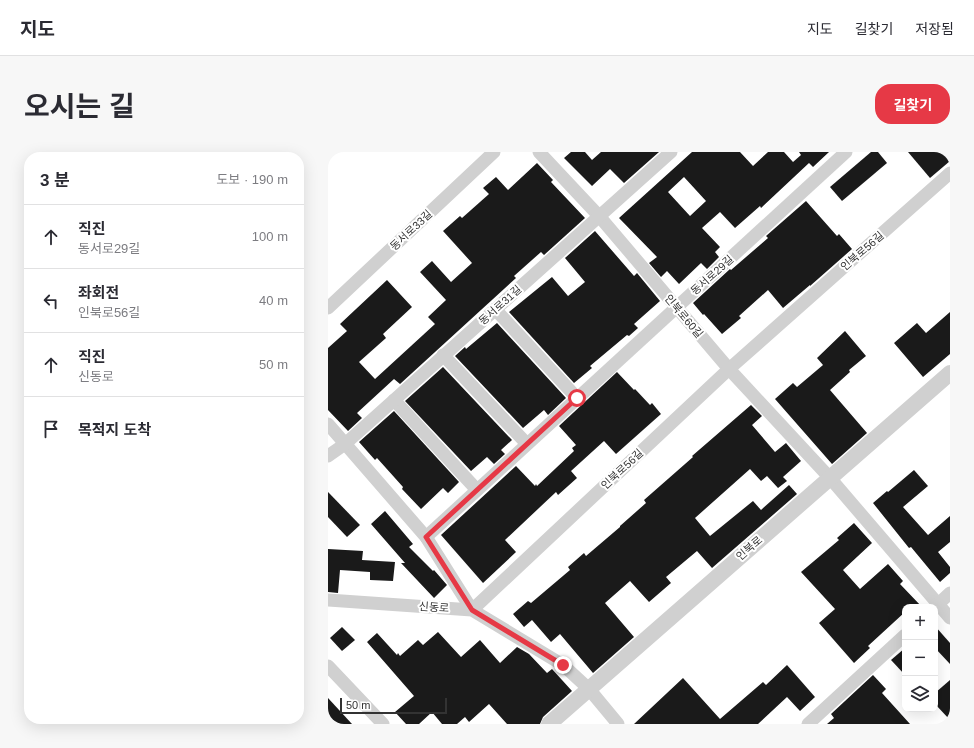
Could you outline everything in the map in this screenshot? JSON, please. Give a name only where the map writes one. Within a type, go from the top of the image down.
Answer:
[{"type":"street","name":"동서로33길","points":[[328,308],[494,152]]},
{"type":"street","name":"인북로60길","points":[[539,152],[599,216],[729,369],[830,478],[934,604]]},
{"type":"street","name":"동서로31길","points":[[328,456],[345,444],[670,152]]},
{"type":"street","name":"동서로29길","points":[[426,537],[846,152]]},
{"type":"street","name":"인북로56길","points":[[472,610],[729,369],[950,174]]},
{"type":"street","points":[[495,309],[577,398]]},
{"type":"street","points":[[443,355],[527,444]]},
{"type":"street","name":"인북로","points":[[549,724],[950,373]]},
{"type":"street","points":[[394,400],[476,490]]},
{"type":"street","points":[[328,424],[426,537],[472,610]]},
{"type":"street","points":[[938,604],[950,593]]},
{"type":"street","name":"신동로","points":[[328,600],[472,610],[563,665],[589,689],[618,724]]},
{"type":"street","name":"인북로60길","points":[[938,608],[950,618]]},
{"type":"street","points":[[808,724],[902,638]]},
{"type":"street","points":[[328,666],[383,724]]},
{"type":"building","points":[[571,152],[585,152],[592,160],[601,152],[659,152],[624,183],[610,169],[592,186],[564,158]]},
{"type":"building","points":[[692,152],[740,152],[753,166],[768,152],[784,152],[793,162],[801,155],[799,152],[829,152],[813,167],[809,163],[761,208],[760,206],[735,228],[720,212],[702,228],[720,247],[715,252],[719,257],[707,269],[701,263],[679,284],[667,271],[661,277],[649,263],[657,257],[619,218]],"holes":[[[684,177],[706,201],[690,216],[668,192]]]},
{"type":"building","points":[[871,152],[878,152],[887,163],[842,201],[830,187]]},
{"type":"building","points":[[908,152],[950,152],[950,161],[930,178]]},
{"type":"building","points":[[537,163],[553,180],[551,182],[585,218],[544,255],[541,252],[514,276],[516,278],[400,384],[394,379],[357,413],[362,418],[348,431],[328,410],[328,348],[347,331],[340,324],[387,280],[412,307],[383,334],[386,338],[359,362],[375,379],[435,324],[428,317],[446,300],[420,272],[432,261],[451,282],[472,263],[443,231],[460,216],[462,218],[489,194],[483,188],[496,177],[508,190]]},
{"type":"building","points":[[806,201],[837,236],[839,234],[852,249],[783,308],[768,290],[739,316],[741,318],[722,334],[693,303],[730,269],[731,270],[768,238],[766,236]]},
{"type":"building","points":[[595,231],[634,276],[637,273],[660,301],[634,324],[638,328],[629,336],[627,335],[590,366],[592,368],[574,383],[509,312],[552,277],[568,296],[585,282],[565,258]]},
{"type":"building","points":[[950,312],[950,354],[923,377],[894,343],[917,323],[926,333]]},
{"type":"building","points":[[497,323],[566,398],[548,415],[544,410],[523,428],[455,356],[465,347],[466,349]]},
{"type":"building","points":[[845,331],[866,356],[849,370],[850,372],[830,390],[867,433],[832,464],[775,399],[793,383],[797,387],[823,365],[817,358]]},
{"type":"building","points":[[443,367],[512,440],[501,450],[505,454],[494,464],[487,457],[471,471],[405,401]]},
{"type":"building","points":[[617,372],[650,405],[652,403],[661,414],[616,454],[604,441],[571,471],[577,478],[558,495],[556,492],[505,540],[516,552],[483,583],[441,535],[516,466],[535,486],[536,484],[537,486],[574,451],[572,448],[576,445],[559,426]]},
{"type":"building","points":[[751,405],[762,416],[752,425],[775,452],[786,443],[801,461],[783,477],[787,481],[778,488],[767,476],[761,481],[750,469],[695,518],[710,536],[753,501],[761,510],[789,485],[797,494],[712,568],[697,551],[666,577],[671,583],[649,602],[630,581],[605,603],[634,637],[593,673],[560,634],[551,642],[532,620],[524,627],[513,614],[528,601],[531,603],[570,570],[568,567],[584,553],[586,556],[620,527],[646,503],[644,500]]},
{"type":"building","points":[[394,411],[459,482],[448,493],[443,488],[421,509],[402,489],[403,487],[377,458],[375,460],[359,442]]},
{"type":"building","points":[[914,470],[928,486],[903,507],[928,535],[950,516],[950,542],[938,552],[950,567],[950,573],[940,582],[911,547],[909,548],[873,503]]},
{"type":"building","points":[[328,492],[360,525],[347,537],[328,517]]},
{"type":"building","points":[[385,511],[413,544],[409,547],[433,571],[434,570],[447,585],[434,598],[401,563],[405,563],[371,524]]},
{"type":"building","points":[[854,523],[872,543],[843,570],[860,589],[888,564],[903,581],[900,584],[919,604],[902,604],[902,615],[868,646],[870,648],[854,663],[819,623],[835,609],[801,572],[839,540],[837,538]]},
{"type":"building","points":[[328,549],[363,551],[362,560],[395,562],[393,581],[370,580],[370,572],[340,570],[338,593],[328,592]]},
{"type":"building","points":[[342,627],[355,640],[342,651],[330,638]]},
{"type":"building","points":[[938,629],[950,643],[950,664],[938,651]]},
{"type":"building","points":[[438,632],[461,657],[480,640],[500,663],[517,647],[529,654],[547,673],[552,669],[572,691],[543,717],[540,724],[507,724],[489,704],[469,722],[465,717],[457,724],[442,724],[432,712],[419,724],[406,724],[395,712],[414,696],[367,642],[377,633],[397,655],[398,653],[400,656],[418,640],[423,645]]},
{"type":"building","points":[[902,651],[902,672],[891,660]]},
{"type":"building","points":[[787,665],[815,697],[800,711],[787,697],[758,724],[634,724],[683,678],[720,719],[763,682],[766,685]]},
{"type":"building","points":[[873,675],[886,689],[882,693],[910,724],[827,724],[834,718],[831,714]]},
{"type":"building","points":[[950,680],[950,720],[938,707],[938,690]]},
{"type":"building","points":[[328,698],[352,724],[328,724]]},
{"type":"route","points":[[563,665],[472,610],[426,537],[577,398]]}]
